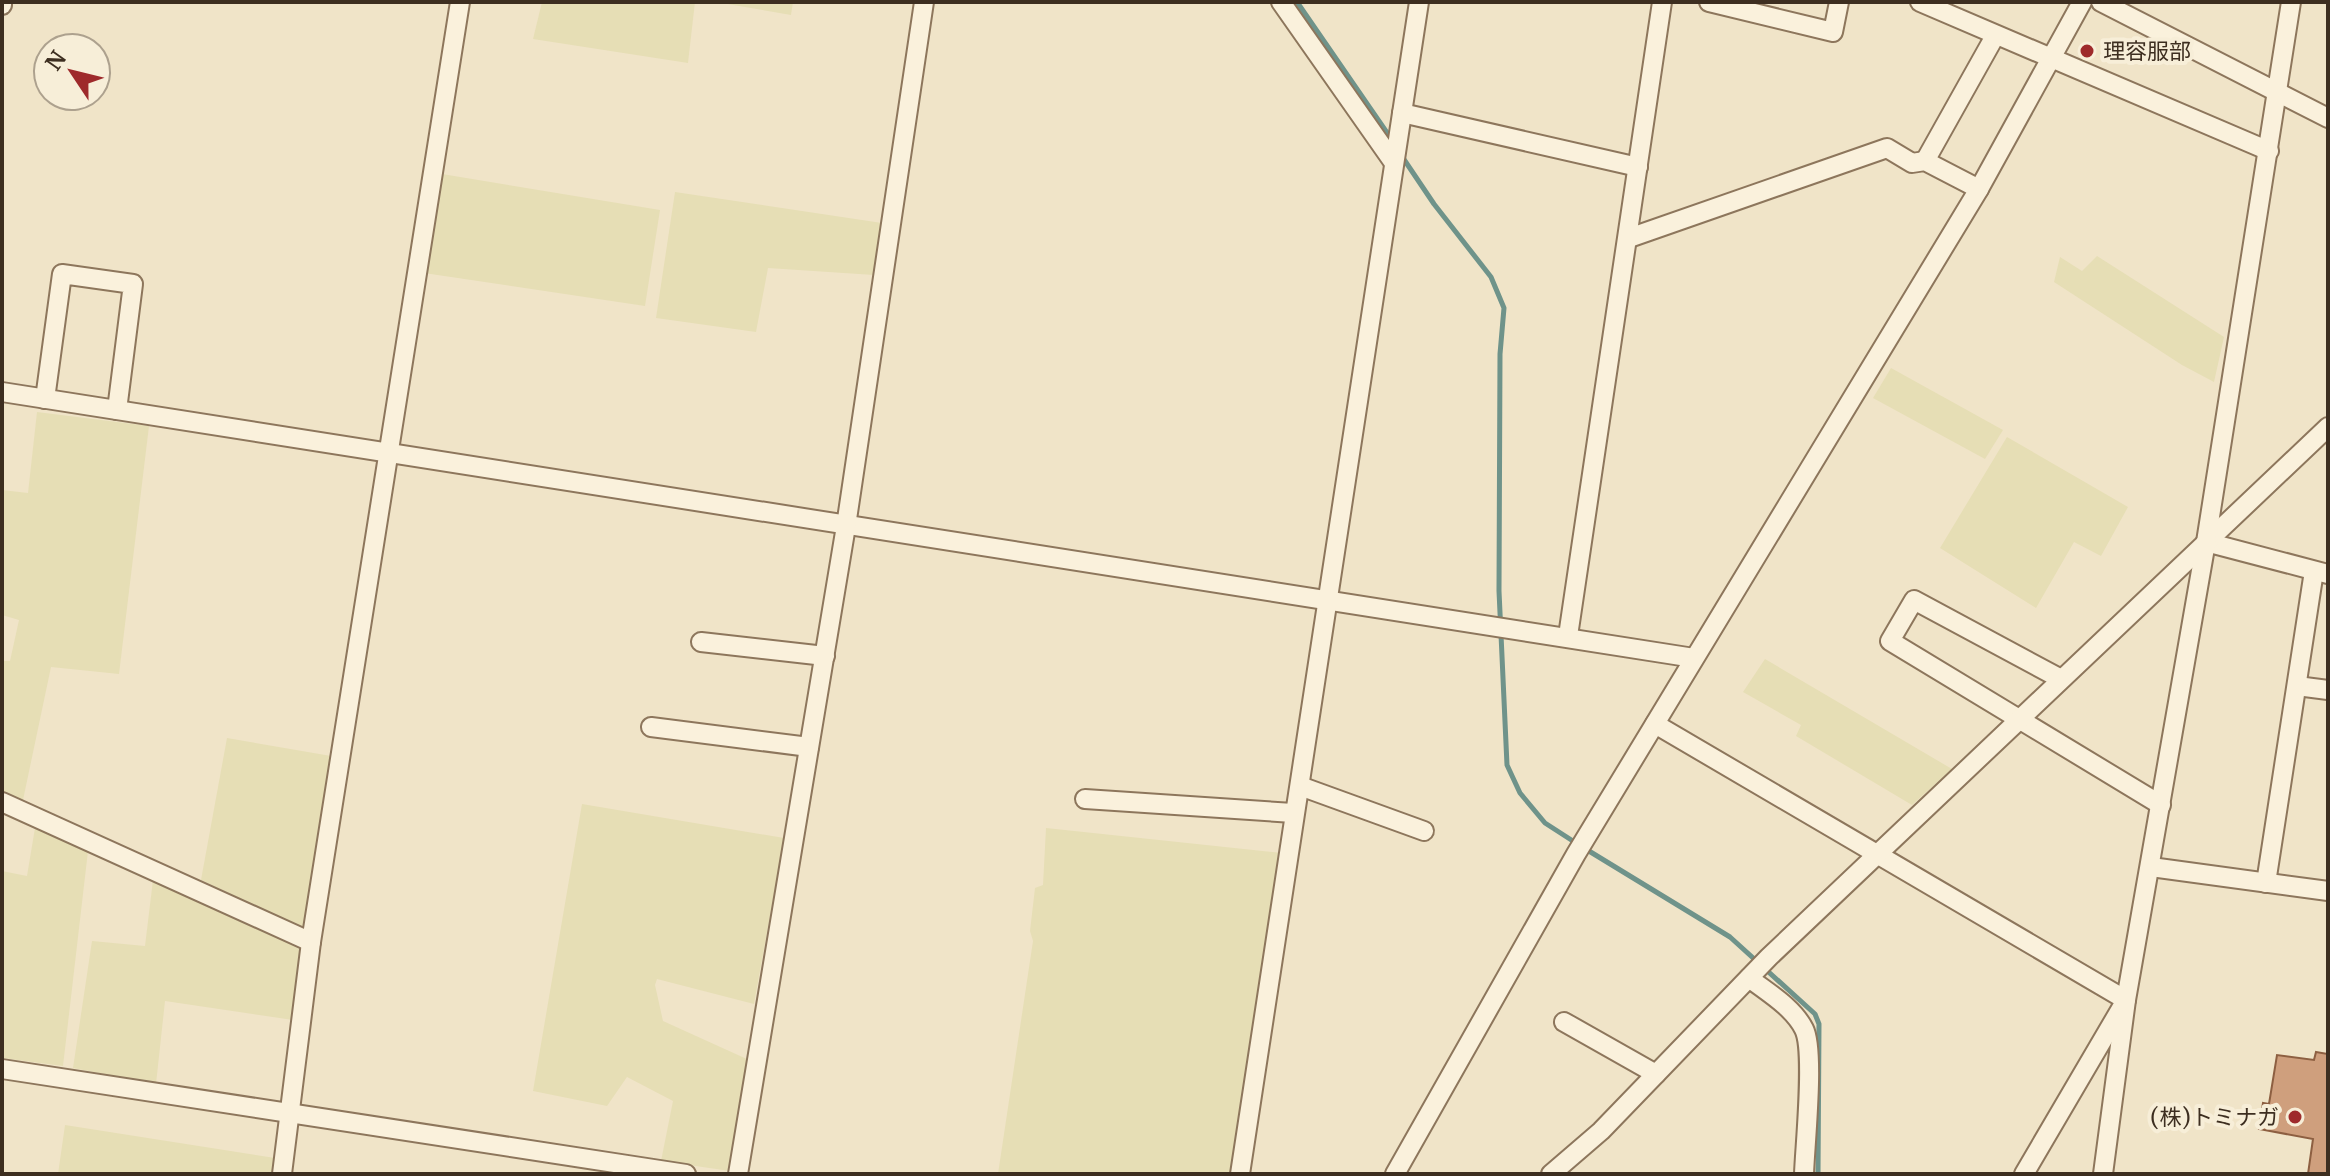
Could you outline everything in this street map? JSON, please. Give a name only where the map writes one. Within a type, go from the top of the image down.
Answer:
[{"type":"street","points":[[282,1174],[311,942],[460,2]]},
{"type":"street","points":[[738,1174],[846,526],[924,2]]},
{"type":"street","points":[[1281,2],[1394,159]]},
{"type":"street","points":[[1240,1174],[1419,2]]},
{"type":"street","points":[[1568,636],[1662,2]]},
{"type":"street","points":[[1709,2],[1833,32],[1839,2]]},
{"type":"street","points":[[1920,2],[2052,61],[2269,151]]},
{"type":"street","points":[[1395,1174],[1586,837],[1979,189],[2082,2]]},
{"type":"street","points":[[2101,2],[2328,118]]},
{"type":"street","points":[[2103,1174],[2126,1000],[2206,542],[2291,2]]},
{"type":"street","points":[[1925,161],[1995,36]]},
{"type":"street","points":[[1400,121],[1638,167]]},
{"type":"street","points":[[1629,238],[1887,148],[1912,163],[1925,161],[1979,189]]},
{"type":"street","points":[[45,399],[62,274],[133,284],[117,410]]},
{"type":"street","points":[[2,392],[1694,658]]},
{"type":"street","points":[[1551,1174],[1601,1131],[1769,957],[1875,855],[2328,427]]},
{"type":"street","points":[[2206,542],[2321,572],[2297,686],[2266,883]]},
{"type":"street","points":[[2061,679],[1914,600],[1890,641],[2161,805]]},
{"type":"street","points":[[701,642],[825,656]]},
{"type":"street","points":[[2297,686],[2328,690]]},
{"type":"street","points":[[1655,724],[2126,1000]]},
{"type":"street","points":[[651,727],[809,747]]},
{"type":"street","points":[[1300,786],[1424,831]]},
{"type":"street","points":[[1085,799],[1293,813]]},
{"type":"street","points":[[2,802],[311,942]]},
{"type":"street","points":[[2151,867],[2328,891]]},
{"type":"street","points":[[1752,975],[1805,1030],[1808,1053],[1804,1174]]},
{"type":"street","points":[[2024,1174],[2126,1000]]},
{"type":"street","points":[[1564,1022],[1656,1074]]},
{"type":"street","points":[[2,1069],[686,1174]]},
{"type":"shaded area","points":[[542,2],[695,2],[688,63],[533,39]]},
{"type":"shaded area","points":[[716,2],[793,2],[791,15]]},
{"type":"shaded area","points":[[442,174],[660,210],[645,306],[424,273]]},
{"type":"shaded area","points":[[675,192],[882,223],[874,275],[768,268],[756,332],[656,318]]},
{"type":"shaded area","points":[[2097,256],[2224,337],[2214,382],[2182,365],[2054,282],[2060,257],[2082,271]]},
{"type":"shaded area","points":[[1891,368],[2003,430],[1985,459],[1873,398]]},
{"type":"shaded area","points":[[37,412],[149,426],[119,674],[51,667],[23,800],[2,791],[2,661],[10,661],[19,620],[2,615],[2,490],[28,493]]},
{"type":"shaded area","points":[[2007,437],[2128,507],[2101,556],[2074,542],[2036,608],[1940,548]]},
{"type":"shaded area","points":[[1765,659],[1952,769],[1912,805],[1796,736],[1801,725],[1743,692]]},
{"type":"shaded area","points":[[227,738],[331,756],[305,929],[201,880]]},
{"type":"shaded area","points":[[582,804],[784,838],[754,1004],[657,979],[655,985],[663,1021],[749,1060],[730,1171],[661,1161],[673,1101],[627,1077],[607,1106],[533,1091]]},
{"type":"shaded area","points":[[35,828],[88,851],[63,1066],[2,1058],[2,871],[27,876]]},
{"type":"shaded area","points":[[1046,828],[1282,853],[1230,1174],[998,1174],[1033,941],[1030,931],[1035,888],[1043,885]]},
{"type":"shaded area","points":[[153,880],[302,948],[293,1020],[165,1001],[156,1084],[73,1068],[92,941],[145,946]]},
{"type":"shaded area","points":[[65,1125],[275,1158],[273,1174],[58,1174]]},
{"type":"building","name":"(株)トミナガ","points":[[2316,1052],[2328,1054],[2328,1174],[2308,1174],[2313,1139],[2259,1129],[2263,1103],[2269,1104],[2277,1055],[2314,1060]]},
{"type":"waterway","points":[[1297,2],[1392,140]]},
{"type":"waterway","points":[[1401,155],[1434,204],[1491,277],[1504,308],[1500,354],[1499,591],[1507,765],[1520,793],[1545,823],[1576,843]]},
{"type":"waterway","points":[[1584,848],[1730,937],[1815,1014],[1819,1024],[1818,1174]]},
{"type":"place","name":"理容服部","points":[[2087,51]]},
{"type":"place","name":"(株)トミナガ","points":[[2295,1117]]}]
